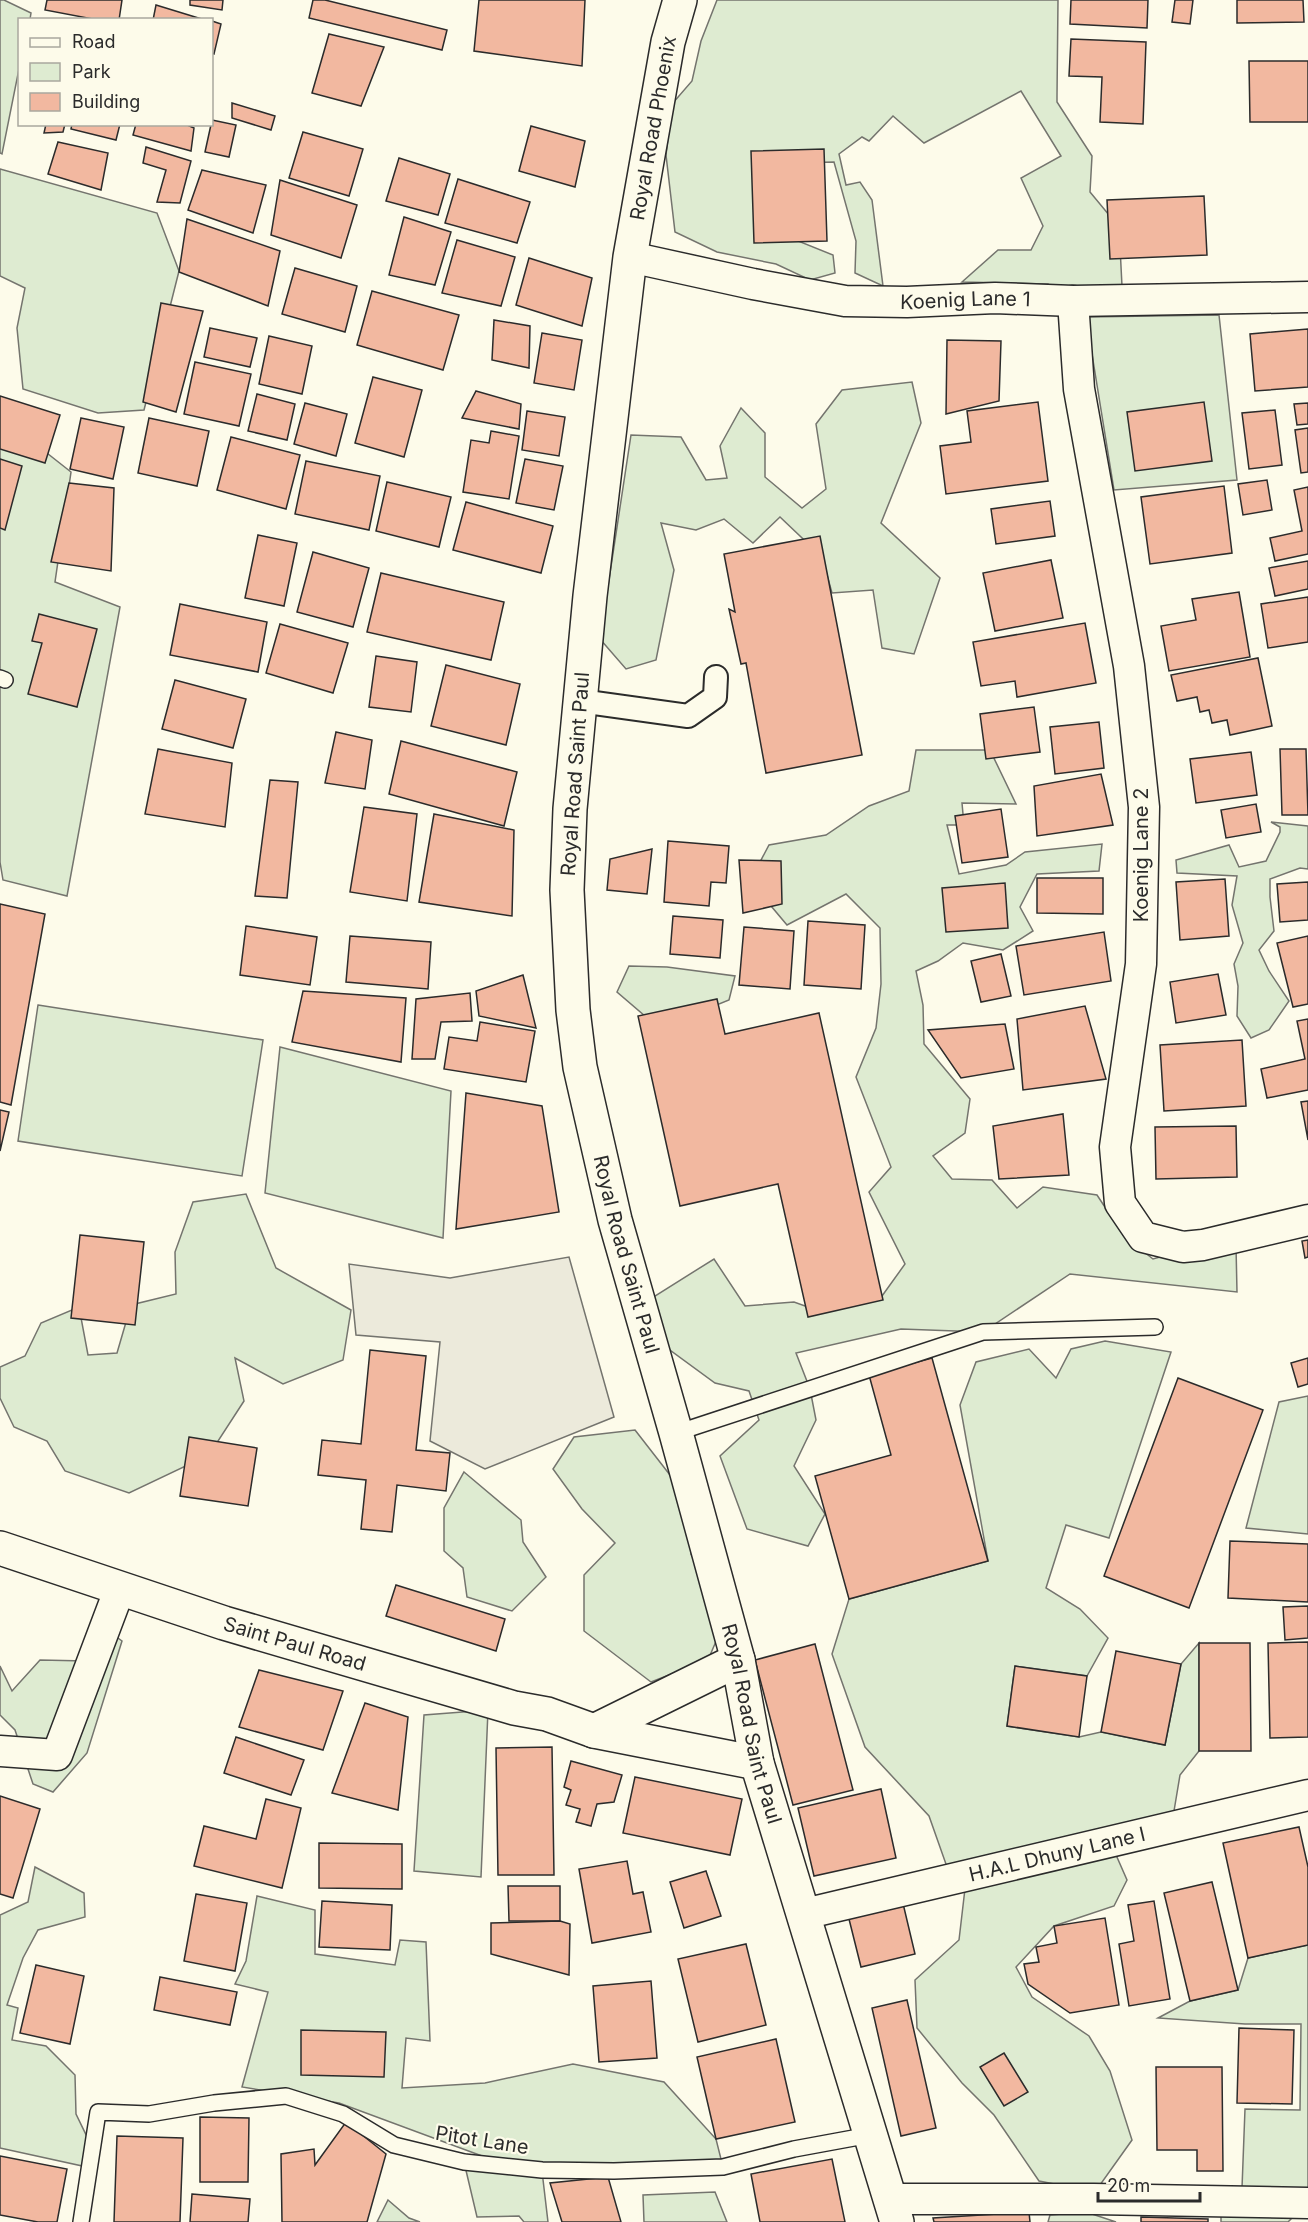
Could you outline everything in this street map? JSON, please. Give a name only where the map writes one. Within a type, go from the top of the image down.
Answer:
[{"type":"main road","name":"Royal Road Phoenix","points":[[630,257],[668,42],[680,0]]},
{"type":"main road","name":"Royal Road Saint Paul","points":[[630,257],[590,596],[570,809],[567,890],[573,1010],[580,1067],[615,1220],[738,1660],[757,1763],[893,2211]]},
{"type":"main road","name":"Saint Paul Road","points":[[0,1548],[224,1623],[514,1708],[547,1714],[594,1731],[757,1763]]},
{"type":"main road","points":[[594,1731],[738,1660]]},
{"type":"street","name":"Koenig Lane 1","points":[[630,257],[845,301],[907,302],[994,298],[1073,301],[1308,297]]},
{"type":"street","name":"Koenig Lane 2","points":[[1073,301],[1079,389],[1129,666],[1144,807],[1141,964],[1115,1146],[1120,1203],[1143,1237],[1183,1247],[1203,1245],[1308,1220]]},
{"type":"street","points":[[580,701],[688,716],[715,697],[716,677]]},
{"type":"street","points":[[0,1751],[57,1755],[120,1588]]},
{"type":"street","name":"H.A.L Dhuny Lane I","points":[[804,1914],[1308,1795]]},
{"type":"street","points":[[893,2211],[1094,2199],[1308,2204]]},
{"type":"lane","points":[[676,1433],[983,1332],[1155,1327]]},
{"type":"lane","name":"Pitot Lane","points":[[81,2222],[98,2112],[149,2114],[214,2103],[286,2096],[343,2114],[394,2145],[464,2162],[542,2170],[614,2171],[723,2167],[794,2149],[870,2135]]},
{"type":"green space","points":[[0,0],[4,0],[31,13],[30,18],[18,18],[18,74],[2,154],[0,153]]},
{"type":"green space","points":[[717,0],[1058,0],[1057,102],[1092,156],[1090,192],[1119,227],[1122,286],[1088,307],[1048,284],[962,282],[998,250],[1031,250],[1043,226],[1021,178],[1061,156],[1021,91],[924,143],[893,116],[869,141],[862,137],[839,154],[846,185],[860,182],[872,200],[883,286],[855,273],[856,241],[834,162],[757,164],[793,239],[833,255],[835,273],[810,280],[776,264],[717,252],[675,232],[666,155],[672,104],[692,81],[701,41]]},
{"type":"green space","points":[[0,169],[157,213],[179,271],[144,410],[98,413],[23,389],[17,328],[25,288],[0,276]]},
{"type":"green space","points":[[1219,315],[1237,480],[1114,490],[1086,317]]},
{"type":"green space","points":[[912,382],[921,423],[881,523],[940,578],[914,654],[882,648],[873,590],[832,593],[822,557],[780,517],[753,543],[724,519],[696,530],[661,523],[674,570],[656,660],[626,669],[600,639],[631,435],[681,437],[706,480],[727,478],[720,446],[741,408],[765,433],[765,477],[802,508],[826,489],[816,424],[842,390]]},
{"type":"green space","points":[[0,416],[71,472],[55,582],[120,607],[67,896],[3,880],[0,862]]},
{"type":"green space","points":[[916,750],[990,750],[1016,804],[962,803],[964,825],[947,825],[959,874],[1006,865],[1025,852],[1102,844],[1099,871],[1037,874],[1020,907],[1033,931],[1003,950],[963,943],[938,961],[916,971],[923,1005],[924,1044],[970,1099],[965,1133],[933,1156],[952,1179],[992,1180],[1017,1208],[1043,1187],[1097,1195],[1124,1236],[1153,1259],[1203,1245],[1236,1246],[1237,1292],[1070,1274],[983,1332],[901,1329],[796,1353],[810,1389],[816,1420],[794,1466],[825,1514],[808,1546],[747,1529],[720,1456],[759,1420],[749,1391],[715,1383],[659,1342],[647,1301],[714,1259],[745,1306],[794,1302],[819,1311],[882,1296],[905,1264],[869,1192],[891,1167],[856,1077],[876,1028],[881,984],[880,928],[846,894],[787,925],[750,881],[769,845],[826,835],[869,806],[909,791]]},
{"type":"green space","points":[[1271,822],[1308,826],[1308,869],[1300,868],[1270,879],[1274,931],[1259,950],[1269,971],[1289,1001],[1269,1030],[1251,1038],[1237,1016],[1238,986],[1234,964],[1243,943],[1232,905],[1237,876],[1177,873],[1176,860],[1229,845],[1239,867],[1266,861],[1280,832],[1280,827]]},
{"type":"green space","points":[[629,966],[667,967],[735,976],[729,1000],[687,1017],[645,1016],[617,992]]},
{"type":"green space","points":[[38,1005],[263,1040],[242,1176],[18,1141]]},
{"type":"green space","points":[[280,1047],[451,1091],[443,1238],[265,1193]]},
{"type":"green space","points":[[246,1194],[276,1268],[351,1310],[343,1360],[283,1384],[235,1358],[244,1401],[209,1455],[129,1493],[65,1471],[47,1441],[14,1427],[0,1398],[0,1367],[25,1356],[41,1323],[79,1307],[88,1355],[117,1353],[131,1305],[176,1294],[175,1252],[193,1202]]},
{"type":"green space","points":[[1105,1341],[1171,1352],[1109,1538],[1066,1525],[1046,1588],[1080,1609],[1108,1638],[1087,1676],[1015,1666],[1007,1726],[1079,1737],[1101,1732],[1165,1745],[1181,1664],[1199,1643],[1199,1751],[1180,1775],[1173,1817],[1106,1832],[1127,1880],[1114,1906],[1054,1926],[1016,1967],[1032,1997],[1089,2036],[1110,2071],[1132,2140],[1095,2192],[1039,2181],[994,2115],[962,2083],[917,2028],[915,1980],[959,1940],[968,1863],[947,1867],[929,1816],[865,1747],[832,1654],[849,1599],[988,1561],[960,1405],[976,1362],[1029,1349],[1056,1378],[1071,1349]]},
{"type":"green space","points":[[1308,1396],[1308,1534],[1246,1528],[1279,1402]]},
{"type":"green space","points":[[635,1430],[698,1511],[691,1554],[726,1618],[708,1660],[651,1682],[584,1631],[584,1575],[615,1543],[582,1509],[553,1469],[574,1437]]},
{"type":"green space","points":[[464,1472],[521,1520],[523,1542],[546,1577],[512,1611],[467,1597],[463,1568],[444,1551],[444,1508]]},
{"type":"green space","points":[[111,1633],[122,1641],[87,1753],[53,1792],[33,1784],[15,1730],[0,1715],[0,1666],[12,1691],[40,1660],[86,1661]]},
{"type":"green space","points":[[488,1710],[481,1877],[414,1871],[424,1715]]},
{"type":"green space","points":[[35,1867],[84,1893],[85,1917],[38,1930],[23,1958],[7,2005],[18,2008],[12,2040],[46,2046],[75,2075],[76,2114],[90,2143],[87,2167],[0,2148],[0,1915],[28,1902]]},
{"type":"green space","points":[[257,1896],[315,1910],[315,1954],[395,1965],[400,1940],[426,1942],[430,2041],[406,2038],[402,2088],[485,2083],[573,2064],[664,2082],[716,2139],[723,2167],[542,2171],[548,2222],[524,2222],[519,2216],[477,2217],[464,2162],[536,2169],[482,2156],[339,2103],[242,2087],[268,1992],[235,1984],[246,1961]]},
{"type":"green space","points":[[1308,1945],[1308,2189],[1242,2188],[1245,2109],[1300,2110],[1301,2024],[1245,2024],[1158,2018],[1190,2001],[1238,1990],[1248,1958]]},
{"type":"green space","points":[[715,2192],[727,2222],[644,2222],[643,2195]]},
{"type":"green space","points":[[388,2200],[409,2218],[420,2222],[377,2222]]},
{"type":"green space","points":[[1221,2208],[1300,2210],[1288,2222],[1221,2222]]},
{"type":"green space","points":[[1086,2212],[1116,2222],[1048,2222],[1050,2215]]},
{"type":"shaded area","points":[[569,1257],[614,1417],[485,1469],[430,1441],[440,1342],[356,1335],[349,1264],[450,1278]]},
{"type":"building","points":[[47,0],[122,0],[119,18],[87,18],[45,10]]},
{"type":"building","points":[[190,0],[223,0],[222,10],[190,5]]},
{"type":"building","points":[[313,0],[325,0],[447,30],[442,50],[309,18]]},
{"type":"building","points":[[479,0],[585,0],[582,66],[474,51]]},
{"type":"building","points":[[1071,0],[1148,0],[1147,28],[1070,24]]},
{"type":"building","points":[[1175,0],[1193,0],[1190,24],[1172,22]]},
{"type":"building","points":[[1237,0],[1303,0],[1304,22],[1237,23]]},
{"type":"building","points":[[156,5],[198,18],[153,18]]},
{"type":"building","points":[[213,21],[221,24],[213,54]]},
{"type":"building","points":[[329,34],[384,47],[361,106],[312,93]]},
{"type":"building","points":[[1071,39],[1146,42],[1143,124],[1100,122],[1102,77],[1069,76]]},
{"type":"building","points":[[1249,61],[1308,61],[1308,122],[1250,122]]},
{"type":"building","points":[[232,103],[275,116],[271,130],[232,118]]},
{"type":"building","points":[[213,120],[236,125],[229,157],[205,152]]},
{"type":"building","points":[[46,126],[64,126],[63,132],[44,133]]},
{"type":"building","points":[[72,126],[120,126],[116,140],[71,129]]},
{"type":"building","points":[[135,126],[190,126],[194,128],[191,151],[133,135]]},
{"type":"building","points":[[531,126],[585,141],[575,187],[519,171]]},
{"type":"building","points":[[303,132],[363,149],[349,196],[289,178]]},
{"type":"building","points":[[58,142],[108,153],[101,190],[48,174]]},
{"type":"building","points":[[146,147],[191,161],[180,203],[157,202],[166,170],[143,163]]},
{"type":"building","points":[[824,149],[827,241],[754,243],[751,151]]},
{"type":"building","points":[[399,158],[450,174],[438,215],[386,201]]},
{"type":"building","points":[[202,170],[266,185],[253,233],[188,210]]},
{"type":"building","points":[[458,179],[530,202],[517,243],[445,223]]},
{"type":"building","points":[[280,180],[357,205],[341,258],[271,235]]},
{"type":"building","points":[[1204,196],[1207,255],[1110,259],[1107,200]]},
{"type":"building","points":[[404,217],[451,232],[435,285],[389,275]]},
{"type":"building","points":[[187,219],[280,251],[268,306],[179,272]]},
{"type":"building","points":[[457,240],[515,257],[501,306],[442,293]]},
{"type":"building","points":[[529,258],[592,278],[582,326],[516,305]]},
{"type":"building","points":[[295,268],[357,286],[345,332],[282,314]]},
{"type":"building","points":[[372,291],[459,315],[443,370],[357,345]]},
{"type":"building","points":[[161,303],[203,311],[176,412],[143,402]]},
{"type":"building","points":[[494,320],[530,326],[529,368],[492,360]]},
{"type":"building","points":[[210,328],[257,338],[250,367],[204,357]]},
{"type":"building","points":[[1308,329],[1308,387],[1255,391],[1250,334]]},
{"type":"building","points":[[542,333],[582,340],[574,390],[534,383]]},
{"type":"building","points":[[269,336],[312,346],[302,394],[259,384]]},
{"type":"building","points":[[947,340],[1001,341],[999,401],[946,414]]},
{"type":"building","points":[[195,362],[251,374],[239,426],[184,414]]},
{"type":"building","points":[[373,377],[422,390],[404,457],[355,443]]},
{"type":"building","points":[[476,391],[521,404],[519,429],[462,418]]},
{"type":"building","points":[[257,394],[295,404],[287,440],[248,431]]},
{"type":"building","points":[[0,396],[60,415],[45,463],[0,449]]},
{"type":"building","points":[[1038,402],[1048,481],[946,494],[940,446],[971,442],[967,411]]},
{"type":"building","points":[[1204,402],[1212,461],[1135,471],[1127,412]]},
{"type":"building","points":[[305,403],[347,414],[336,456],[294,444]]},
{"type":"building","points":[[1308,403],[1308,424],[1297,425],[1294,404]]},
{"type":"building","points":[[1275,410],[1282,465],[1249,469],[1242,413]]},
{"type":"building","points":[[527,411],[565,417],[559,456],[522,450]]},
{"type":"building","points":[[81,418],[124,427],[113,479],[70,469]]},
{"type":"building","points":[[149,418],[209,431],[197,486],[138,473]]},
{"type":"building","points":[[1308,428],[1308,472],[1301,473],[1295,430]]},
{"type":"building","points":[[491,431],[519,436],[509,499],[463,492],[471,440],[489,443]]},
{"type":"building","points":[[231,437],[300,455],[286,509],[217,490]]},
{"type":"building","points":[[0,459],[22,466],[5,530],[0,528]]},
{"type":"building","points":[[525,459],[563,466],[554,510],[516,503]]},
{"type":"building","points":[[306,461],[380,476],[369,530],[295,514]]},
{"type":"building","points":[[1267,480],[1272,510],[1243,515],[1238,484]]},
{"type":"building","points":[[387,482],[451,497],[439,547],[376,531]]},
{"type":"building","points":[[69,483],[114,488],[111,571],[51,562]]},
{"type":"building","points":[[1224,486],[1232,553],[1150,564],[1141,497]]},
{"type":"building","points":[[1308,487],[1308,554],[1275,561],[1270,538],[1302,531],[1294,490]]},
{"type":"building","points":[[1050,501],[1055,536],[996,544],[991,509]]},
{"type":"building","points":[[466,502],[553,526],[541,573],[453,550]]},
{"type":"building","points":[[258,535],[297,543],[284,606],[245,598]]},
{"type":"building","points":[[820,536],[862,755],[766,773],[746,663],[741,664],[729,609],[735,612],[724,554]]},
{"type":"building","points":[[313,552],[369,568],[353,627],[297,612]]},
{"type":"building","points":[[1051,560],[1063,618],[995,631],[983,573]]},
{"type":"building","points":[[1308,561],[1308,589],[1275,596],[1269,568]]},
{"type":"building","points":[[381,573],[504,602],[491,660],[367,632]]},
{"type":"building","points":[[1239,592],[1250,657],[1169,671],[1161,626],[1196,620],[1192,599]]},
{"type":"building","points":[[1308,597],[1308,642],[1268,648],[1261,604]]},
{"type":"building","points":[[180,604],[267,622],[258,672],[170,655]]},
{"type":"building","points":[[39,614],[97,629],[77,707],[28,694],[42,643],[32,641]]},
{"type":"building","points":[[1085,623],[1096,683],[1017,697],[1015,681],[981,686],[973,642]]},
{"type":"building","points":[[280,624],[348,643],[333,693],[266,673]]},
{"type":"building","points":[[376,656],[417,662],[411,712],[369,707]]},
{"type":"building","points":[[1258,658],[1272,726],[1230,735],[1227,720],[1212,723],[1209,710],[1200,712],[1197,697],[1177,701],[1171,675]]},
{"type":"building","points":[[446,665],[520,684],[506,745],[431,726]]},
{"type":"building","points":[[175,680],[246,699],[233,748],[162,729]]},
{"type":"building","points":[[1034,707],[1040,752],[986,759],[980,714]]},
{"type":"building","points":[[1099,722],[1104,768],[1055,774],[1050,727]]},
{"type":"building","points":[[336,732],[372,740],[365,789],[325,783]]},
{"type":"building","points":[[401,741],[517,772],[504,826],[389,794]]},
{"type":"building","points":[[158,749],[232,763],[225,827],[145,814]]},
{"type":"building","points":[[1280,749],[1306,749],[1308,815],[1282,815]]},
{"type":"building","points":[[1251,752],[1257,795],[1196,803],[1190,759]]},
{"type":"building","points":[[1101,774],[1113,825],[1037,836],[1034,786]]},
{"type":"building","points":[[270,780],[298,782],[287,898],[255,896]]},
{"type":"building","points":[[1256,804],[1261,832],[1226,838],[1221,810]]},
{"type":"building","points":[[364,807],[417,814],[407,901],[350,892]]},
{"type":"building","points":[[1001,809],[1008,857],[962,863],[955,816]]},
{"type":"building","points":[[434,814],[514,830],[512,916],[419,902]]},
{"type":"building","points":[[668,841],[729,846],[726,883],[711,882],[709,906],[664,902]]},
{"type":"building","points":[[652,849],[647,894],[607,890],[610,859]]},
{"type":"building","points":[[739,860],[781,861],[782,904],[743,913]]},
{"type":"building","points":[[1037,878],[1103,878],[1103,914],[1037,913]]},
{"type":"building","points":[[1225,879],[1229,936],[1180,940],[1176,882]]},
{"type":"building","points":[[1308,882],[1308,920],[1280,922],[1277,884]]},
{"type":"building","points":[[1005,883],[1008,928],[946,932],[942,888]]},
{"type":"building","points":[[0,904],[45,914],[11,1105],[0,1102]]},
{"type":"building","points":[[673,916],[723,920],[720,958],[670,954]]},
{"type":"building","points":[[808,921],[865,925],[861,989],[804,985]]},
{"type":"building","points":[[246,926],[317,937],[310,985],[240,975]]},
{"type":"building","points":[[744,927],[794,931],[790,989],[739,985]]},
{"type":"building","points":[[1104,932],[1111,981],[1024,995],[1016,946]]},
{"type":"building","points":[[350,936],[431,942],[428,989],[346,982]]},
{"type":"building","points":[[1308,936],[1308,1004],[1293,1007],[1277,943]]},
{"type":"building","points":[[1001,954],[1011,996],[981,1002],[971,961]]},
{"type":"building","points":[[1218,974],[1226,1015],[1176,1023],[1170,982]]},
{"type":"building","points":[[523,975],[536,1028],[479,1016],[476,991]]},
{"type":"building","points":[[303,991],[406,998],[401,1062],[292,1042]]},
{"type":"building","points":[[470,993],[472,1021],[441,1022],[435,1059],[412,1059],[416,999]]},
{"type":"building","points":[[717,999],[725,1034],[819,1013],[883,1300],[808,1317],[778,1184],[680,1206],[638,1016]]},
{"type":"building","points":[[1085,1006],[1106,1079],[1023,1090],[1017,1019]]},
{"type":"building","points":[[1308,1019],[1308,1090],[1267,1098],[1261,1069],[1305,1059],[1297,1021]]},
{"type":"building","points":[[480,1022],[535,1031],[526,1082],[444,1069],[449,1037],[477,1041]]},
{"type":"building","points":[[1005,1024],[1014,1069],[961,1078],[928,1030]]},
{"type":"building","points":[[1242,1040],[1246,1106],[1164,1111],[1160,1045]]},
{"type":"building","points":[[466,1093],[542,1106],[559,1212],[456,1229]]},
{"type":"building","points":[[1308,1101],[1308,1140],[1301,1102]]},
{"type":"building","points":[[0,1110],[9,1112],[0,1151]]},
{"type":"building","points":[[1063,1114],[1069,1175],[999,1179],[993,1126]]},
{"type":"building","points":[[1236,1126],[1237,1177],[1156,1179],[1155,1127]]},
{"type":"building","points":[[80,1235],[144,1242],[135,1325],[71,1318]]},
{"type":"building","points":[[1308,1240],[1308,1257],[1305,1258],[1302,1241]]},
{"type":"building","points":[[370,1350],[426,1356],[416,1450],[450,1453],[446,1491],[397,1485],[392,1532],[361,1529],[366,1480],[318,1475],[322,1440],[361,1444]]},
{"type":"building","points":[[932,1358],[988,1561],[849,1599],[815,1476],[891,1455],[869,1375]]},
{"type":"building","points":[[1308,1358],[1308,1384],[1298,1387],[1291,1363]]},
{"type":"building","points":[[1178,1378],[1263,1410],[1189,1608],[1104,1576]]},
{"type":"building","points":[[189,1437],[257,1448],[248,1506],[180,1496]]},
{"type":"building","points":[[1230,1541],[1308,1544],[1308,1602],[1228,1598]]},
{"type":"building","points":[[396,1585],[505,1619],[496,1651],[386,1616]]},
{"type":"building","points":[[1308,1606],[1308,1638],[1285,1640],[1283,1607]]},
{"type":"building","points":[[1308,1642],[1308,1737],[1270,1738],[1268,1643]]},
{"type":"building","points":[[1199,1643],[1250,1643],[1251,1751],[1199,1751]]},
{"type":"building","points":[[815,1644],[853,1790],[793,1805],[755,1660]]},
{"type":"building","points":[[1116,1651],[1181,1664],[1165,1745],[1101,1732]]},
{"type":"building","points":[[1015,1666],[1087,1676],[1079,1737],[1007,1726]]},
{"type":"building","points":[[259,1670],[343,1691],[323,1750],[239,1727]]},
{"type":"building","points":[[365,1703],[408,1717],[398,1810],[332,1793]]},
{"type":"building","points":[[236,1737],[304,1760],[291,1795],[224,1773]]},
{"type":"building","points":[[552,1747],[554,1875],[498,1875],[496,1748]]},
{"type":"building","points":[[571,1761],[622,1775],[614,1802],[597,1804],[591,1826],[576,1822],[580,1809],[566,1805],[571,1790],[564,1787]]},
{"type":"building","points":[[635,1777],[742,1799],[730,1855],[623,1833]]},
{"type":"building","points":[[881,1789],[896,1858],[814,1876],[798,1808]]},
{"type":"building","points":[[0,1796],[40,1809],[13,1898],[0,1894]]},
{"type":"building","points":[[266,1799],[301,1808],[282,1888],[194,1866],[204,1826],[256,1839]]},
{"type":"building","points":[[1299,1827],[1308,1867],[1308,1945],[1248,1958],[1223,1843]]},
{"type":"building","points":[[319,1843],[402,1844],[402,1889],[319,1888]]},
{"type":"building","points":[[627,1861],[633,1894],[643,1892],[651,1932],[592,1943],[579,1869]]},
{"type":"building","points":[[706,1871],[721,1916],[684,1928],[670,1882]]},
{"type":"building","points":[[1212,1882],[1238,1990],[1190,2001],[1164,1893]]},
{"type":"building","points":[[508,1886],[560,1886],[560,1921],[509,1921]]},
{"type":"building","points":[[196,1894],[247,1903],[235,1971],[184,1961]]},
{"type":"building","points":[[901,1895],[915,1954],[861,1967],[846,1907]]},
{"type":"building","points":[[322,1901],[392,1905],[390,1950],[319,1947]]},
{"type":"building","points":[[1154,1901],[1170,1999],[1129,2006],[1119,1944],[1134,1941],[1128,1905]]},
{"type":"building","points":[[1105,1918],[1119,2005],[1070,2013],[1028,1984],[1024,1964],[1039,1962],[1036,1947],[1057,1943],[1054,1926]]},
{"type":"building","points":[[560,1921],[570,1924],[569,1975],[491,1954],[491,1923]]},
{"type":"building","points":[[746,1944],[766,2025],[698,2042],[678,1959]]},
{"type":"building","points":[[36,1965],[84,1976],[70,2044],[20,2033]]},
{"type":"building","points":[[160,1977],[237,1992],[230,2025],[154,2010]]},
{"type":"building","points":[[651,1981],[657,2058],[599,2062],[593,1986]]},
{"type":"building","points":[[907,2000],[936,2128],[901,2136],[872,2008]]},
{"type":"building","points":[[1239,2028],[1294,2030],[1292,2104],[1237,2103]]},
{"type":"building","points":[[301,2030],[386,2032],[384,2077],[301,2075]]},
{"type":"building","points":[[776,2039],[795,2122],[716,2139],[697,2057]]},
{"type":"building","points":[[1004,2053],[1028,2092],[1004,2106],[980,2067]]},
{"type":"building","points":[[1156,2067],[1222,2067],[1223,2171],[1197,2171],[1197,2150],[1157,2150]]},
{"type":"building","points":[[200,2117],[249,2118],[248,2182],[200,2182]]},
{"type":"building","points":[[346,2122],[386,2154],[367,2222],[282,2222],[281,2154],[314,2149],[315,2165]]},
{"type":"building","points":[[117,2136],[183,2138],[180,2222],[114,2222]]},
{"type":"building","points":[[0,2156],[67,2169],[57,2222],[38,2222],[0,2215]]},
{"type":"building","points":[[832,2159],[845,2222],[760,2222],[751,2174]]},
{"type":"building","points":[[608,2177],[621,2222],[562,2222],[550,2183]]},
{"type":"building","points":[[192,2194],[250,2199],[248,2222],[190,2222]]},
{"type":"building","points":[[1029,2212],[1030,2222],[934,2222],[933,2218]]},
{"type":"building","points":[[1141,2217],[1208,2219],[1208,2222],[1141,2222]]}]
